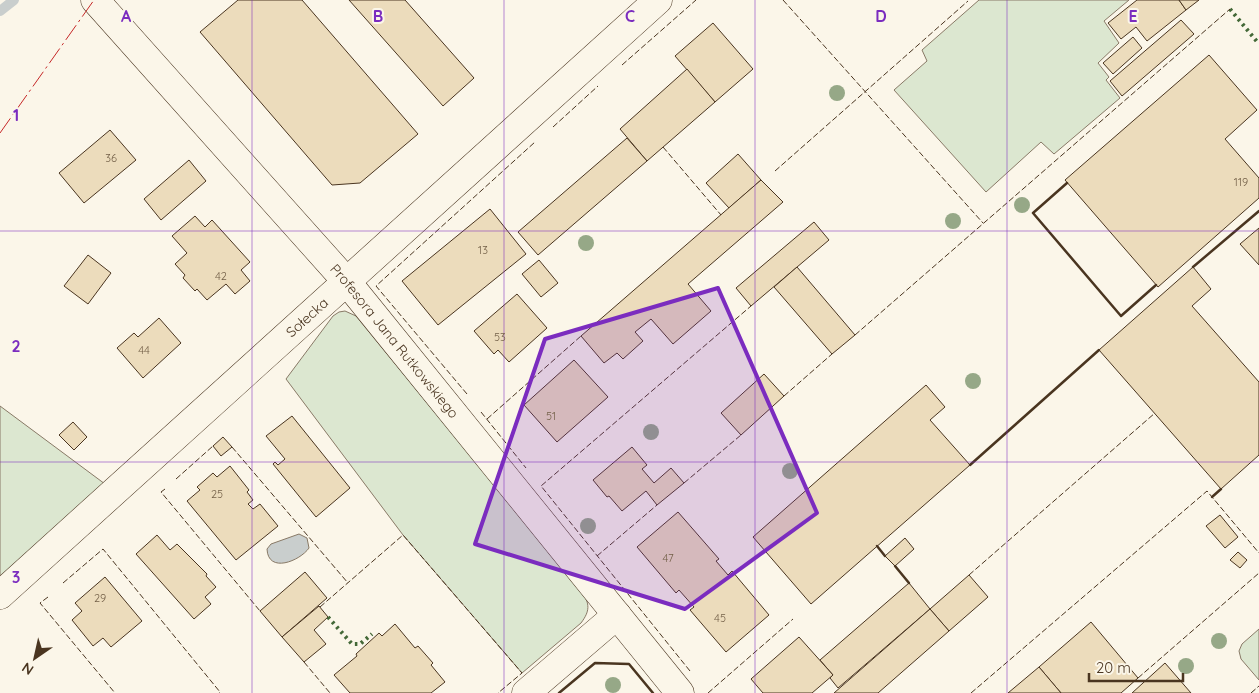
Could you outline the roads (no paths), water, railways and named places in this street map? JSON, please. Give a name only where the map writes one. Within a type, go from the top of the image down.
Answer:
[{"type":"street","name":"Profesora Jana Rutkowskiego","points":[[95,0],[347,282],[680,693]]},
{"type":"street","name":"Sołecka","points":[[0,595],[658,0]]},
{"type":"street","points":[[526,693],[617,615]]},
{"type":"waterway","points":[[0,11],[14,0]]}]
